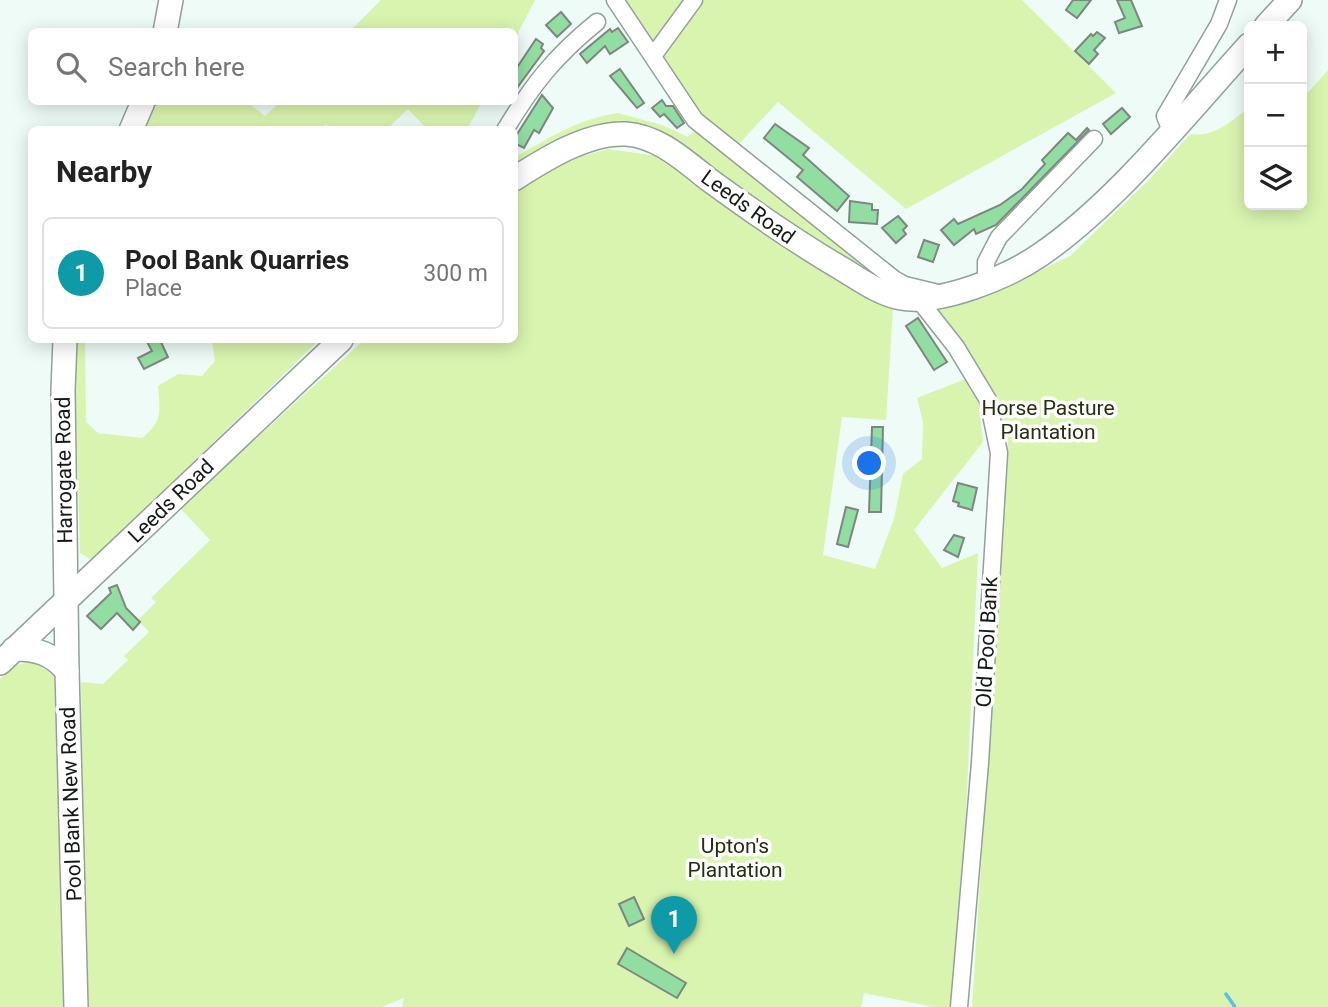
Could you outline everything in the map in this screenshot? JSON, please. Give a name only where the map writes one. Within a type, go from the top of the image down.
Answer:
[{"type":"highway","points":[[165,28],[171,0]]},
{"type":"highway","points":[[1271,21],[1290,0]]},
{"type":"highway","name":"Leeds Road","points":[[518,177],[579,145],[624,134],[645,137],[674,153],[780,233],[878,290],[901,298],[919,300],[986,282],[1040,255],[1070,231],[1171,131],[1244,51]]},
{"type":"highway","points":[[133,126],[142,105]]},
{"type":"highway","name":"Harrogate Road","points":[[65,343],[66,600]]},
{"type":"highway","name":"Leeds Road","points":[[7,656],[338,343]]},
{"type":"highway","name":"Pool Bank New Road","points":[[66,600],[76,1007]]},
{"type":"highway","points":[[7,656],[43,652],[55,657],[67,670]]},
{"type":"street","points":[[615,0],[695,120],[894,279],[905,285],[944,295]]},
{"type":"street","points":[[653,56],[694,0]]},
{"type":"street","points":[[1171,131],[1166,116],[1219,24],[1228,0]]},
{"type":"street","points":[[508,126],[536,82],[561,51],[597,22]]},
{"type":"street","points":[[986,282],[985,261],[999,237],[1094,139]]},
{"type":"street","name":"Old Pool Bank","points":[[919,300],[968,366],[988,400],[999,453],[980,763],[959,1007]]},
{"type":"green space","points":[[381,0],[535,0],[518,33],[518,28],[353,28]]},
{"type":"green space","points":[[622,0],[686,0],[652,45]]},
{"type":"green space","points":[[701,0],[1022,0],[1116,93],[906,209],[778,102],[737,146],[691,106],[659,53]]},
{"type":"green space","name":"Horse Pasture Plantation","points":[[1328,70],[1328,1007],[972,1007],[992,693],[993,605],[1008,442],[993,390],[933,309],[984,297],[1070,256],[1149,180],[1190,134],[1199,135],[1214,131],[1244,112],[1244,210],[1307,210],[1307,94]]},
{"type":"green space","points":[[151,105],[251,105],[265,116],[277,105],[480,105],[469,126],[424,126],[408,109],[390,126],[142,126]]},
{"type":"green space","points":[[618,113],[662,125],[688,137],[697,129],[748,174],[889,283],[886,287],[650,133],[518,172],[518,156],[577,125]]},
{"type":"green space","name":"Upton's Plantation","points":[[608,149],[657,156],[847,285],[893,309],[886,420],[842,417],[823,555],[875,569],[894,519],[903,474],[922,459],[923,422],[917,398],[968,378],[978,396],[983,442],[914,530],[942,568],[978,553],[957,1007],[934,1007],[864,993],[861,1007],[402,1007],[404,998],[382,1007],[86,1007],[81,682],[103,684],[128,660],[124,656],[149,632],[138,620],[156,602],[151,598],[210,540],[180,508],[361,343],[518,343],[518,189],[552,165]]},
{"type":"green space","points":[[74,343],[85,343],[86,422],[98,433],[142,438],[154,426],[159,415],[158,386],[178,374],[202,376],[215,361],[212,343],[316,343],[92,560],[80,553]]},
{"type":"green space","points":[[32,661],[44,664],[54,676],[65,1007],[0,1007],[0,679],[13,666]]},
{"type":"building","points":[[1073,0],[1091,0],[1077,18],[1066,10]]},
{"type":"building","points":[[1117,0],[1131,0],[1142,26],[1119,33],[1115,22],[1125,18]]},
{"type":"building","points":[[561,12],[571,24],[557,37],[546,25]]},
{"type":"building","points":[[618,28],[628,42],[610,54],[605,46],[587,63],[580,54],[610,29],[612,32]]},
{"type":"building","points":[[1097,32],[1105,38],[1094,50],[1098,54],[1089,64],[1075,51],[1091,34],[1093,36]]},
{"type":"building","points":[[536,39],[543,44],[541,48],[544,51],[518,87],[518,66]]},
{"type":"building","points":[[620,69],[644,103],[637,108],[610,76]]},
{"type":"building","points":[[542,95],[553,108],[539,133],[534,130],[524,148],[518,145],[518,133]]},
{"type":"building","points":[[662,100],[666,106],[673,106],[684,123],[677,128],[664,114],[660,117],[652,108]]},
{"type":"building","points":[[1122,108],[1130,117],[1111,134],[1103,124]]},
{"type":"building","points":[[775,124],[809,148],[803,155],[849,196],[837,211],[797,177],[803,170],[764,138]]},
{"type":"building","points":[[1087,128],[1089,130],[996,225],[976,234],[974,229],[954,245],[941,230],[954,219],[958,224],[1000,205],[1022,189],[1045,164],[1042,160],[1068,133],[1076,140]]},
{"type":"building","points":[[850,201],[872,204],[872,210],[878,210],[877,224],[849,222]]},
{"type":"building","points":[[898,216],[907,226],[903,230],[906,234],[896,243],[882,228]]},
{"type":"building","points":[[924,240],[939,245],[933,262],[918,257]]},
{"type":"building","points":[[918,318],[947,362],[934,370],[906,326]]},
{"type":"building","points":[[148,343],[161,343],[168,357],[144,369],[138,358],[152,351]]},
{"type":"building","points":[[872,427],[883,427],[881,512],[869,512]]},
{"type":"building","points":[[958,483],[977,488],[972,510],[958,506],[959,503],[953,501]]},
{"type":"building","points":[[846,507],[858,510],[848,547],[837,544]]},
{"type":"building","points":[[954,535],[964,538],[958,557],[944,550]]},
{"type":"building","points":[[117,585],[126,608],[140,622],[133,630],[117,613],[101,629],[87,616],[111,593],[109,588]]},
{"type":"building","points":[[634,897],[644,919],[629,926],[619,904]]},
{"type":"building","points":[[627,948],[686,983],[677,998],[618,964]]},
{"type":"waterway","points":[[1226,994],[1235,1007]]},
{"type":"place","name":"Pool Bank Quarries","points":[[674,954]]}]
